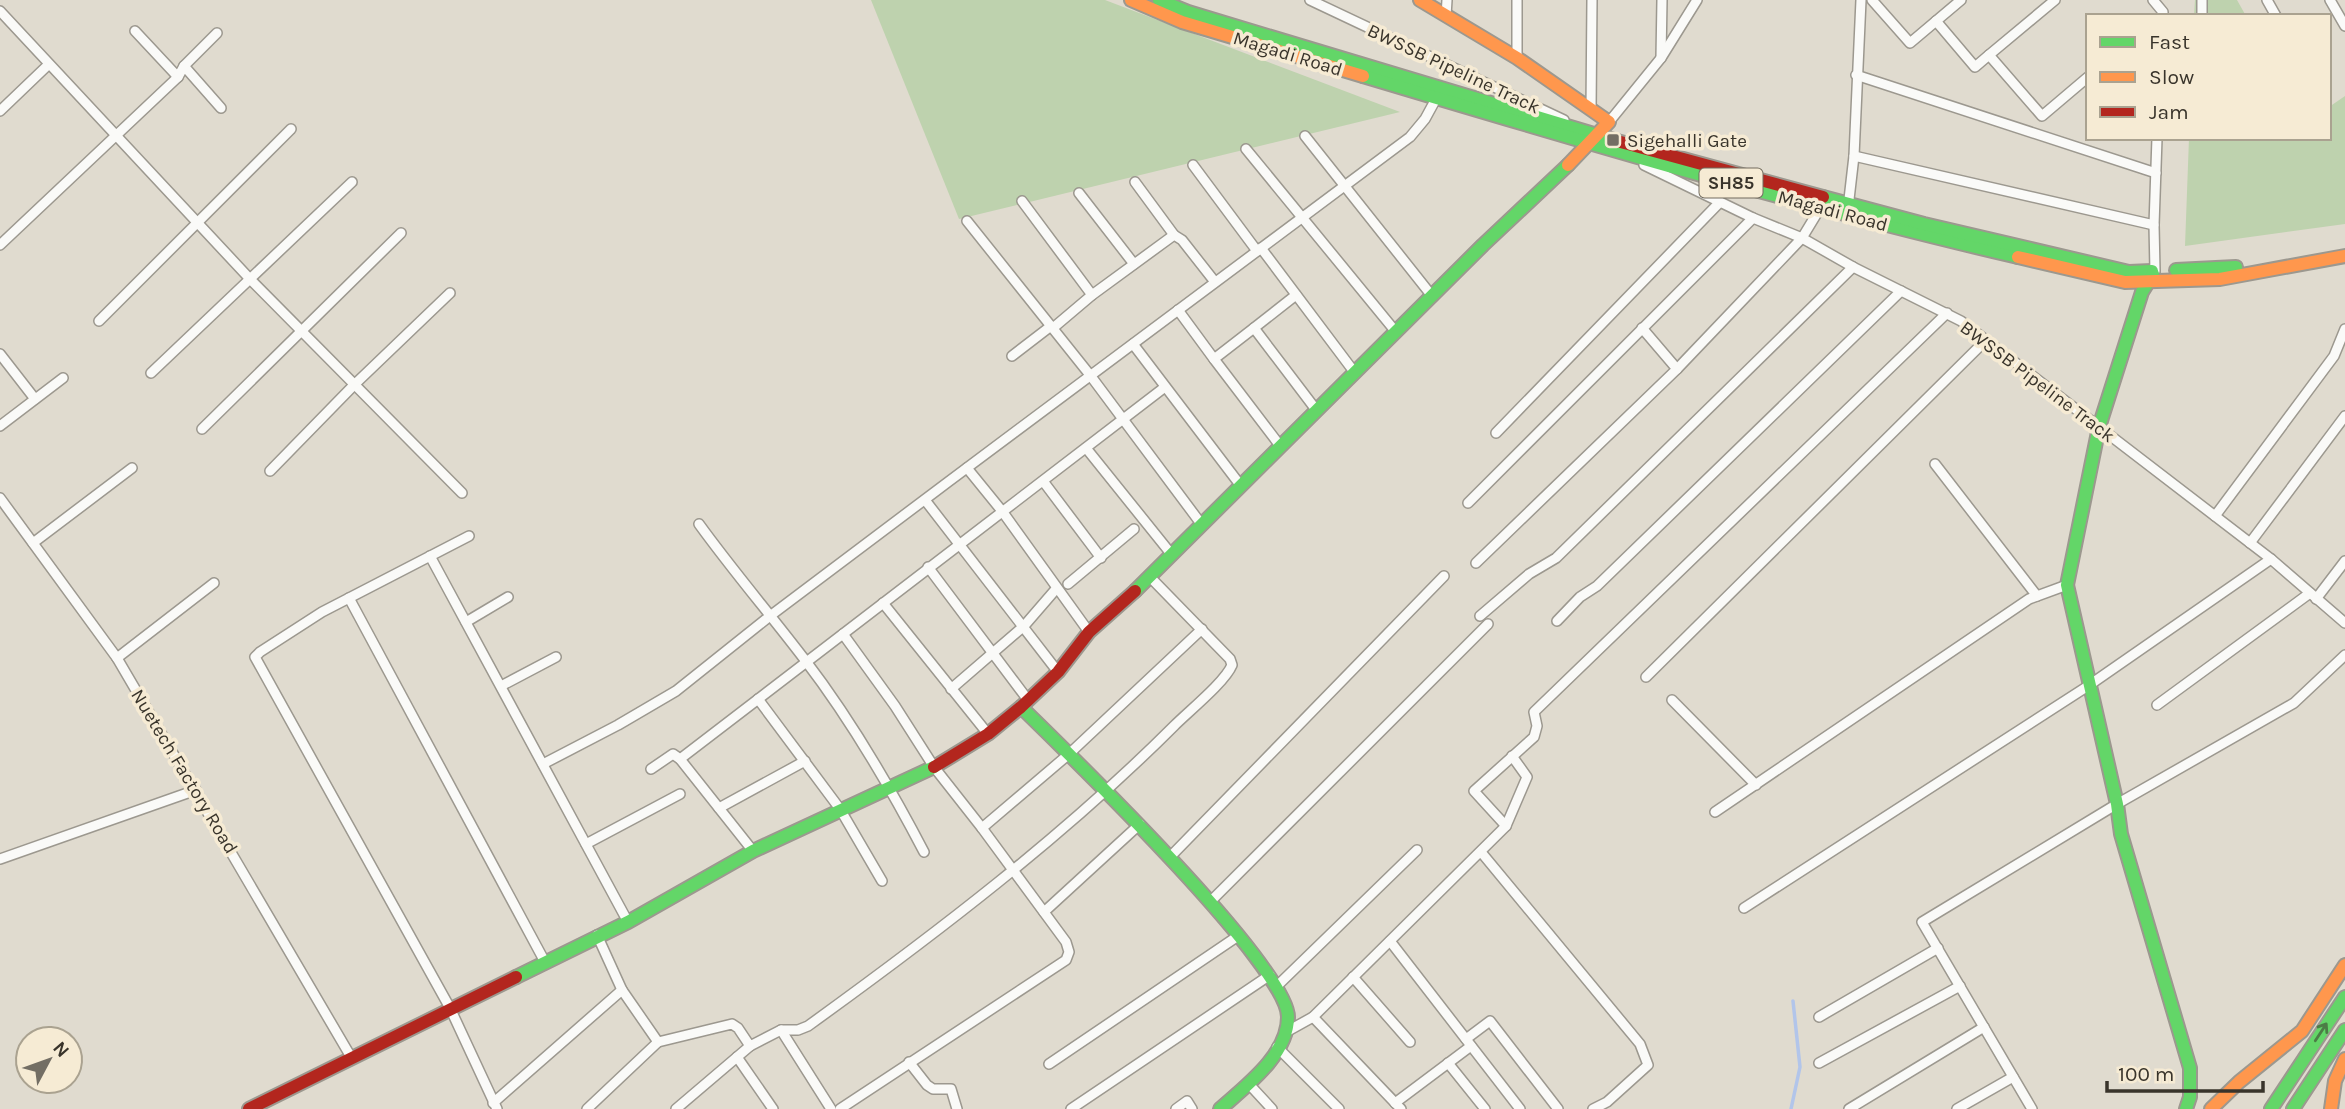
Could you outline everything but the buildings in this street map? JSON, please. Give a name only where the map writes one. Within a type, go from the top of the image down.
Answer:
[{"type":"main road","name":"Magadi Road","points":[[1130,0],[1182,22],[1437,97],[1823,202]]},
{"type":"main road","name":"Magadi Road","points":[[1159,0],[1188,12],[1594,140],[1623,154],[2129,272],[2152,276],[2220,279],[2345,256]]},
{"type":"main road","points":[[249,1109],[450,1007],[628,922],[753,851],[934,767],[988,734],[1059,672],[1089,632],[1150,577],[1432,296],[1594,140],[1609,122],[1517,58],[1420,0]]},
{"type":"main road","name":"Magadi Road","points":[[2152,276],[2222,269],[2345,246]]},
{"type":"main road","points":[[2152,276],[2142,292],[2099,427],[2067,585],[2117,804],[2121,834],[2190,1068],[2190,1097],[2186,1109]]},
{"type":"main road","points":[[1024,703],[1069,754],[1170,857],[1273,981],[1288,1013],[1286,1032],[1267,1064],[1220,1109]]},
{"type":"main road","points":[[2211,1109],[2239,1082],[2302,1031],[2345,965]]},
{"type":"main road","points":[[2271,1109],[2345,996]]},
{"type":"main road","points":[[2293,1109],[2345,1030]]},
{"type":"main road","points":[[2331,1109],[2335,1081],[2345,1059]]},
{"type":"street","name":"BWSSB Pipeline Track","points":[[1310,0],[1594,140]]},
{"type":"street","points":[[1446,16],[1447,0]]},
{"type":"street","points":[[1517,0],[1517,58]]},
{"type":"street","points":[[1591,110],[1592,0]]},
{"type":"street","points":[[1661,58],[1662,0]]},
{"type":"street","points":[[1609,122],[1661,58],[1697,0]]},
{"type":"street","points":[[1848,208],[1854,156],[1861,0]]},
{"type":"street","points":[[1872,0],[1910,43],[1961,0]]},
{"type":"street","points":[[1936,21],[1975,66],[2055,0]]},
{"type":"street","points":[[2330,0],[2345,26]]},
{"type":"street","points":[[0,11],[250,279],[462,492]]},
{"type":"street","points":[[135,31],[178,77]]},
{"type":"street","points":[[0,246],[178,77],[184,66],[217,33]]},
{"type":"street","points":[[1989,55],[2042,116],[2086,78]]},
{"type":"street","points":[[0,111],[48,65]]},
{"type":"street","points":[[184,66],[221,108]]},
{"type":"street","points":[[1857,75],[2156,173]]},
{"type":"street","points":[[543,764],[676,691],[967,467],[1410,137],[1426,119],[1437,97]]},
{"type":"street","points":[[99,321],[291,129]]},
{"type":"street","points":[[1305,136],[1432,296]]},
{"type":"street","points":[[2152,276],[2157,140]]},
{"type":"street","points":[[1246,149],[1396,332]]},
{"type":"street","name":"BWSSB Pipeline Track","points":[[1623,154],[1802,239],[1947,313],[2271,559],[2345,623]]},
{"type":"street","points":[[1854,156],[2154,225]]},
{"type":"street","points":[[1193,165],[1355,373]]},
{"type":"street","points":[[151,373],[352,182]]},
{"type":"street","points":[[1135,182],[1174,235],[1182,240],[1215,282]]},
{"type":"street","points":[[1079,193],[1134,264]]},
{"type":"street","points":[[1022,201],[1092,295]]},
{"type":"street","points":[[1496,433],[1720,202]]},
{"type":"street","points":[[1476,563],[1677,369],[1802,239],[1823,202]]},
{"type":"street","points":[[1468,503],[1753,218]]},
{"type":"street","points":[[967,221],[1090,376],[1202,525]]},
{"type":"street","points":[[202,429],[401,233]]},
{"type":"street","points":[[1012,356],[1174,235]]},
{"type":"street","points":[[1480,617],[1530,574],[1556,558],[1853,267]]},
{"type":"street","points":[[1557,621],[1580,597],[1597,586],[1901,291]]},
{"type":"street","points":[[270,471],[450,293]]},
{"type":"street","points":[[1214,359],[1296,295]]},
{"type":"street","points":[[1178,310],[1281,447]]},
{"type":"street","points":[[1506,826],[1474,791],[1534,737],[1537,726],[1534,712],[1947,313]]},
{"type":"street","points":[[1254,328],[1317,411]]},
{"type":"street","points":[[1642,328],[1677,369]]},
{"type":"street","points":[[2215,516],[2334,356],[2345,329]]},
{"type":"street","points":[[1646,677],[1986,340]]},
{"type":"street","points":[[1133,344],[1241,486]]},
{"type":"street","points":[[0,354],[35,399]]},
{"type":"street","points":[[0,426],[63,378]]},
{"type":"street","points":[[680,759],[1166,387]]},
{"type":"street","points":[[2250,543],[2345,416]]},
{"type":"street","points":[[1086,448],[1172,555]]},
{"type":"street","points":[[1936,464],[2037,596]]},
{"type":"street","points":[[967,467],[1089,632]]},
{"type":"street","points":[[33,542],[132,468]]},
{"type":"street","points":[[1043,481],[1101,558]]},
{"type":"street","name":"Nuetech Factory Road","points":[[0,498],[117,658],[351,1057]]},
{"type":"street","points":[[925,499],[1059,672]]},
{"type":"street","points":[[699,524],[732,570],[806,661],[858,736],[889,786],[924,852]]},
{"type":"street","points":[[1068,584],[1134,529]]},
{"type":"street","points":[[469,536],[322,612],[256,657],[450,1007],[495,1106],[622,990]]},
{"type":"street","points":[[430,556],[628,922]]},
{"type":"street","points":[[1744,908],[2088,686],[2271,559]]},
{"type":"street","points":[[2157,705],[2313,596],[2345,561]]},
{"type":"street","points":[[928,567],[992,651],[1024,703]]},
{"type":"street","points":[[1170,857],[1444,576]]},
{"type":"street","points":[[676,1109],[750,1046],[781,1030],[797,1030],[808,1026],[1013,870],[1155,745],[1232,667],[1230,659],[1150,577]]},
{"type":"street","points":[[117,658],[214,583]]},
{"type":"street","points":[[1715,812],[2029,599],[2067,585]]},
{"type":"street","points":[[951,689],[1024,626],[1056,589]]},
{"type":"street","points":[[466,622],[508,597]]},
{"type":"street","points":[[349,598],[545,962]]},
{"type":"street","points":[[883,603],[988,734]]},
{"type":"street","points":[[1210,902],[1488,624]]},
{"type":"street","points":[[982,828],[1069,754],[1202,629]]},
{"type":"street","points":[[840,1109],[1066,960],[1069,952],[1066,942],[934,767],[895,706],[843,634]]},
{"type":"street","points":[[2032,1109],[1922,922],[2117,804],[2294,703],[2345,655]]},
{"type":"street","points":[[501,686],[556,657]]},
{"type":"street","points":[[758,699],[840,809],[882,881]]},
{"type":"street","points":[[1672,700],[1756,785]]},
{"type":"street","points":[[651,769],[673,754],[680,759],[753,851]]},
{"type":"street","points":[[1286,1032],[1313,1017],[1506,826],[1528,777],[1512,756]]},
{"type":"street","points":[[719,808],[805,761]]},
{"type":"street","points":[[0,859],[196,790]]},
{"type":"street","points":[[586,844],[680,794]]},
{"type":"street","points":[[1044,912],[1140,824]]},
{"type":"street","points":[[1071,1109],[1273,981],[1417,850]]},
{"type":"street","points":[[1480,852],[1640,1044],[1648,1065],[1609,1105],[1592,1109]]},
{"type":"street","points":[[597,935],[622,990],[658,1042]]},
{"type":"street","points":[[1049,1064],[1238,936]]},
{"type":"street","points":[[1390,941],[1520,1109]]},
{"type":"street","points":[[1819,1017],[1938,948]]},
{"type":"street","points":[[1353,977],[1410,1042]]},
{"type":"street","points":[[1819,1063],[1960,986]]},
{"type":"street","points":[[1313,1017],[1398,1106],[1448,1063],[1490,1021],[1558,1109]]},
{"type":"street","points":[[587,1109],[658,1042],[732,1024],[738,1028],[750,1046]]},
{"type":"street","points":[[1849,1109],[1984,1027]]},
{"type":"street","points":[[781,1030],[831,1109]]},
{"type":"street","points":[[1277,1047],[1339,1109]]},
{"type":"street","points":[[737,1057],[773,1109]]},
{"type":"street","points":[[909,1062],[933,1089],[951,1089],[957,1109]]},
{"type":"street","points":[[1448,1063],[1485,1109]]},
{"type":"street","points":[[1957,1109],[2013,1077]]},
{"type":"street","points":[[1248,1083],[1272,1109]]},
{"type":"street","points":[[1176,1109],[1187,1101],[1192,1109]]},
{"type":"green space","points":[[871,0],[1105,0],[1400,112],[959,219]]},
{"type":"green space","points":[[2195,0],[2237,0],[2245,14],[2194,14]]},
{"type":"green space","points":[[2345,96],[2345,224],[2185,246],[2189,140],[2331,140],[2331,106]]},
{"type":"waterway","points":[[1791,1109],[1800,1067],[1793,1001]]},
{"type":"traffic: fast","points":[[1159,0],[1188,12],[1617,141]]},
{"type":"traffic: fast","points":[[1363,76],[1771,194],[2018,257]]},
{"type":"traffic: fast","points":[[1135,591],[1483,245],[1568,165]]},
{"type":"traffic: fast","points":[[1823,197],[1924,224],[2129,272],[2152,271]]},
{"type":"traffic: fast","points":[[2176,270],[2236,267]]},
{"type":"traffic: fast","points":[[2153,274],[2142,292],[2099,427],[2067,585],[2117,804],[2121,834],[2190,1068],[2190,1097],[2186,1109]]},
{"type":"traffic: fast","points":[[1021,707],[1126,811],[1216,908],[1253,953],[1278,991],[1288,1017],[1281,1044],[1264,1069],[1220,1109]]},
{"type":"traffic: fast","points":[[516,977],[628,922],[753,851],[934,767]]},
{"type":"traffic: fast","points":[[2271,1109],[2345,997]]},
{"type":"traffic: fast","points":[[2293,1109],[2345,1030]]},
{"type":"traffic: slow","points":[[1131,0],[1182,22],[1363,76]]},
{"type":"traffic: slow","points":[[1420,0],[1517,58],[1609,122],[1568,165]]},
{"type":"traffic: slow","points":[[2018,257],[2125,282],[2220,279],[2345,256]]},
{"type":"traffic: slow","points":[[2211,1109],[2239,1082],[2302,1031],[2345,965]]},
{"type":"traffic: slow","points":[[2331,1109],[2335,1081],[2345,1059]]},
{"type":"traffic: jam","points":[[1617,141],[1823,197]]},
{"type":"traffic: jam","points":[[934,767],[988,734],[1021,707],[1058,672],[1089,632],[1135,591]]},
{"type":"traffic: jam","points":[[249,1109],[516,977]]},
{"type":"place","name":"Sigehalli Gate","points":[[1613,140]]}]
